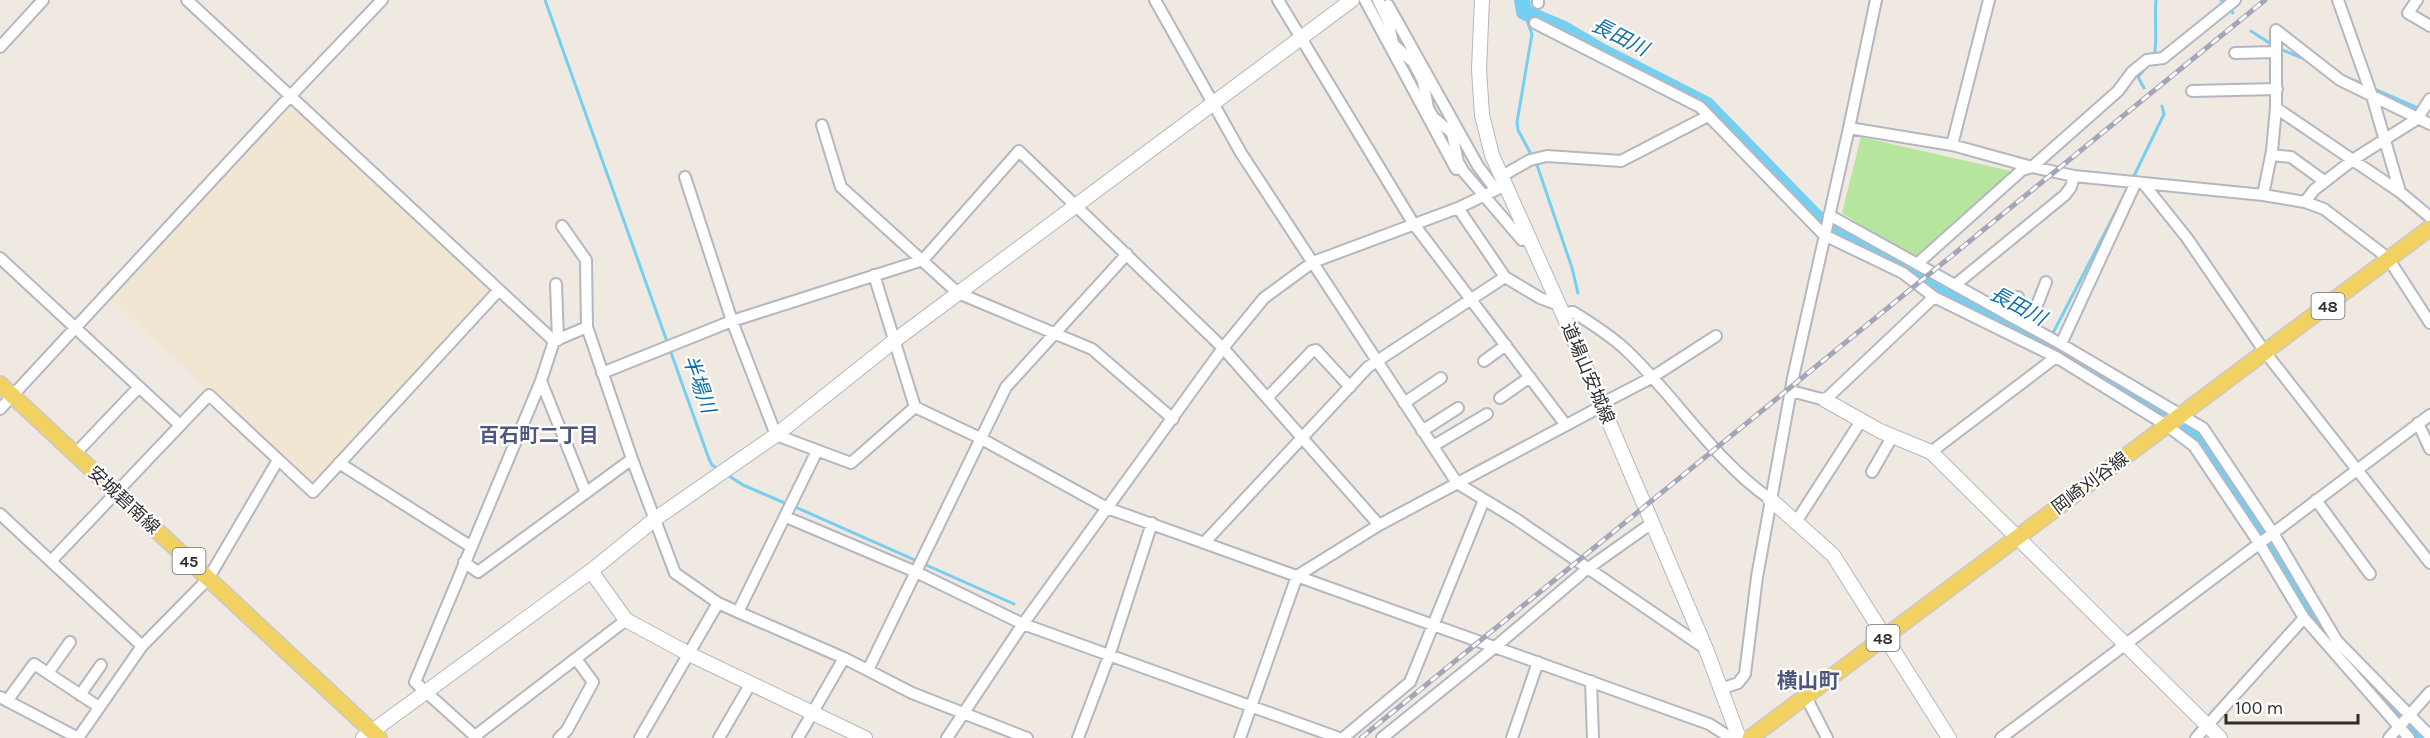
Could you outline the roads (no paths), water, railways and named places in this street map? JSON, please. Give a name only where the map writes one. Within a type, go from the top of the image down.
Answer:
[{"type":"main road","name":"岡崎刈谷線","points":[[1749,738],[2430,228]]},
{"type":"main road","name":"安城碧南線","points":[[0,384],[371,736]]},
{"type":"street","points":[[0,47],[43,0]]},
{"type":"street","points":[[187,0],[556,340]]},
{"type":"street","points":[[0,409],[382,0]]},
{"type":"street","points":[[1155,0],[1241,153],[1457,483],[1575,558],[1587,569],[1706,649]]},
{"type":"street","points":[[1278,0],[1413,223],[1565,424]]},
{"type":"street","points":[[371,736],[425,692],[591,571],[655,519],[776,435],[958,293],[1352,0]]},
{"type":"street","points":[[1365,0],[1463,182],[1522,240]]},
{"type":"street","points":[[1378,0],[1389,23],[1393,44],[1413,62],[1423,81],[1428,108],[1433,117],[1452,133],[1458,162],[1480,197]]},
{"type":"street","points":[[1385,0],[1478,166],[1502,183]]},
{"type":"street","name":"道場山安城線","points":[[1482,0],[1479,69],[1486,138],[1502,183],[1561,309],[1706,649],[1738,738]]},
{"type":"street","points":[[1721,689],[1738,683],[1745,674],[1770,498],[1875,0]]},
{"type":"street","points":[[1952,145],[1989,0]]},
{"type":"street","points":[[1917,264],[2022,170],[2032,167],[2118,91],[2132,72],[2147,60],[2163,58],[2235,0]]},
{"type":"street","points":[[2338,0],[2372,96],[2400,192]]},
{"type":"street","points":[[2417,0],[2408,13],[2430,27]]},
{"type":"street","points":[[1535,23],[1700,107],[1825,233],[1903,273],[1934,297],[2056,357],[2166,425],[2194,446],[2266,538],[2337,641],[2403,721],[2409,738]]},
{"type":"street","points":[[2263,195],[2272,155],[2276,108],[2276,30],[2340,80],[2430,124]]},
{"type":"street","points":[[2235,53],[2276,52]]},
{"type":"street","points":[[2192,91],[2277,89]]},
{"type":"street","points":[[2305,202],[2314,190],[2354,159],[2417,119],[2430,99]]},
{"type":"street","points":[[2276,108],[2354,159],[2430,217]]},
{"type":"street","points":[[947,738],[1023,624],[1223,348],[1264,298],[1313,262],[1458,208],[1502,183],[1535,159],[1547,156],[1621,161],[1708,116]]},
{"type":"street","points":[[822,125],[840,187],[958,293],[1092,349],[1173,418]]},
{"type":"street","points":[[1849,128],[1952,145],[2074,176],[2263,195],[2305,202],[2324,209],[2388,258],[2430,323]]},
{"type":"street","points":[[602,373],[732,321],[923,260],[1019,151],[1223,348],[1379,525]]},
{"type":"street","points":[[2272,155],[2291,157],[2324,182]]},
{"type":"street","points":[[1955,285],[2065,195],[2072,187],[2074,176]]},
{"type":"street","points":[[686,177],[732,321],[776,435]]},
{"type":"street","points":[[2061,344],[2139,183]]},
{"type":"street","points":[[2139,183],[2187,238],[2265,352],[2358,468],[2430,563]]},
{"type":"street","points":[[1458,208],[1505,277],[1561,309],[1573,312],[1626,350],[1749,483],[1770,498],[1833,555],[1949,738]]},
{"type":"street","points":[[1828,217],[2061,344],[2203,428],[2266,538],[2304,618],[2403,721],[2430,736]]},
{"type":"street","points":[[562,226],[586,260],[587,327],[632,459],[675,573],[718,603],[844,658],[912,693],[1027,738]]},
{"type":"street","points":[[868,670],[1006,387],[1127,255]]},
{"type":"street","points":[[0,258],[180,425]]},
{"type":"street","points":[[874,275],[915,407],[980,438],[1107,508],[1709,724],[1731,738]]},
{"type":"street","points":[[1204,543],[1376,360],[1505,277]]},
{"type":"street","points":[[2029,327],[2046,282]]},
{"type":"street","points":[[556,284],[556,340],[415,682],[476,737],[626,620]]},
{"type":"street","points":[[51,560],[209,395],[312,492],[500,290]]},
{"type":"street","points":[[1825,400],[1934,297]]},
{"type":"street","points":[[2010,316],[2018,297]]},
{"type":"street","points":[[556,340],[587,327]]},
{"type":"street","points":[[1240,738],[1297,576],[1379,525],[1651,378],[1716,336]]},
{"type":"street","points":[[1484,361],[1506,345]]},
{"type":"street","points":[[1267,398],[1312,351],[1316,350],[1350,387]]},
{"type":"street","points":[[1931,452],[2056,357]]},
{"type":"street","points":[[1500,398],[1530,377]]},
{"type":"street","points":[[1404,403],[1441,378]]},
{"type":"street","points":[[541,381],[586,493]]},
{"type":"street","points":[[75,454],[139,387]]},
{"type":"street","points":[[1791,391],[1825,400],[1892,437],[1931,452],[2220,738]]},
{"type":"street","points":[[776,435],[852,463],[915,407]]},
{"type":"street","points":[[1422,431],[1458,408]]},
{"type":"street","points":[[1433,446],[1487,414]]},
{"type":"street","points":[[2001,738],[2430,415]]},
{"type":"street","points":[[1796,522],[1861,421]]},
{"type":"street","points":[[2418,423],[2430,449]]},
{"type":"street","points":[[1872,471],[1892,437]]},
{"type":"street","points":[[738,612],[817,451]]},
{"type":"street","points":[[464,562],[478,572],[632,459]]},
{"type":"street","points":[[99,707],[34,664],[3,699],[78,738],[142,646],[208,579],[278,460]]},
{"type":"street","points":[[339,463],[470,546]]},
{"type":"street","points":[[786,517],[916,572],[1023,624],[1341,738],[1410,682],[1484,500]]},
{"type":"street","points":[[2316,501],[2370,574]]},
{"type":"street","points":[[0,514],[142,646]]},
{"type":"street","points":[[1078,738],[1109,656],[1152,523]]},
{"type":"street","points":[[1382,738],[1496,647],[1587,569],[1652,523]]},
{"type":"street","points":[[591,571],[626,620],[689,654],[865,738]]},
{"type":"street","points":[[640,738],[718,603]]},
{"type":"street","points":[[2196,738],[2304,618]]},
{"type":"street","points":[[48,673],[70,642]]},
{"type":"street","points":[[798,738],[844,658]]},
{"type":"street","points":[[559,738],[567,730],[593,682],[576,659]]},
{"type":"street","points":[[1512,738],[1538,662]]},
{"type":"street","points":[[80,695],[101,665]]},
{"type":"street","points":[[1591,681],[1593,738]]},
{"type":"street","points":[[719,738],[751,683]]},
{"type":"street","points":[[2389,738],[2430,692]]},
{"type":"street","points":[[1805,695],[1827,738]]},
{"type":"waterway","name":"半場川","points":[[545,0],[709,459],[712,465],[720,470]]},
{"type":"waterway","name":"長田川","points":[[1522,0],[1524,12],[1562,28],[1599,50],[1707,105],[1815,216],[1835,232],[2047,345],[2186,429],[2202,445],[2336,649]]},
{"type":"waterway","points":[[2154,57],[2156,0]]},
{"type":"waterway","points":[[2221,0],[2233,13]]},
{"type":"waterway","points":[[1524,12],[1532,34],[1517,122],[1518,130],[1532,156]]},
{"type":"waterway","points":[[2251,31],[2274,46]]},
{"type":"waterway","points":[[2280,49],[2307,60]]},
{"type":"waterway","points":[[2144,88],[2138,77],[2148,65]]},
{"type":"waterway","points":[[2341,75],[2365,85]]},
{"type":"waterway","points":[[2374,89],[2420,109]]},
{"type":"waterway","points":[[2133,178],[2164,114],[2162,106]]},
{"type":"waterway","points":[[1536,162],[1572,268],[1578,293]]},
{"type":"waterway","points":[[2052,335],[2126,192]]},
{"type":"waterway","name":"半場川","points":[[726,474],[743,485],[787,504]]},
{"type":"waterway","name":"半場川","points":[[793,506],[1014,604]]},
{"type":"waterway","name":"長田川","points":[[2368,684],[2418,738]]},
{"type":"railway","points":[[1361,738],[2265,0]]},
{"type":"district","name":"百石町二丁目","points":[[539,435]]},
{"type":"district","name":"横山町","points":[[1808,681]]}]
